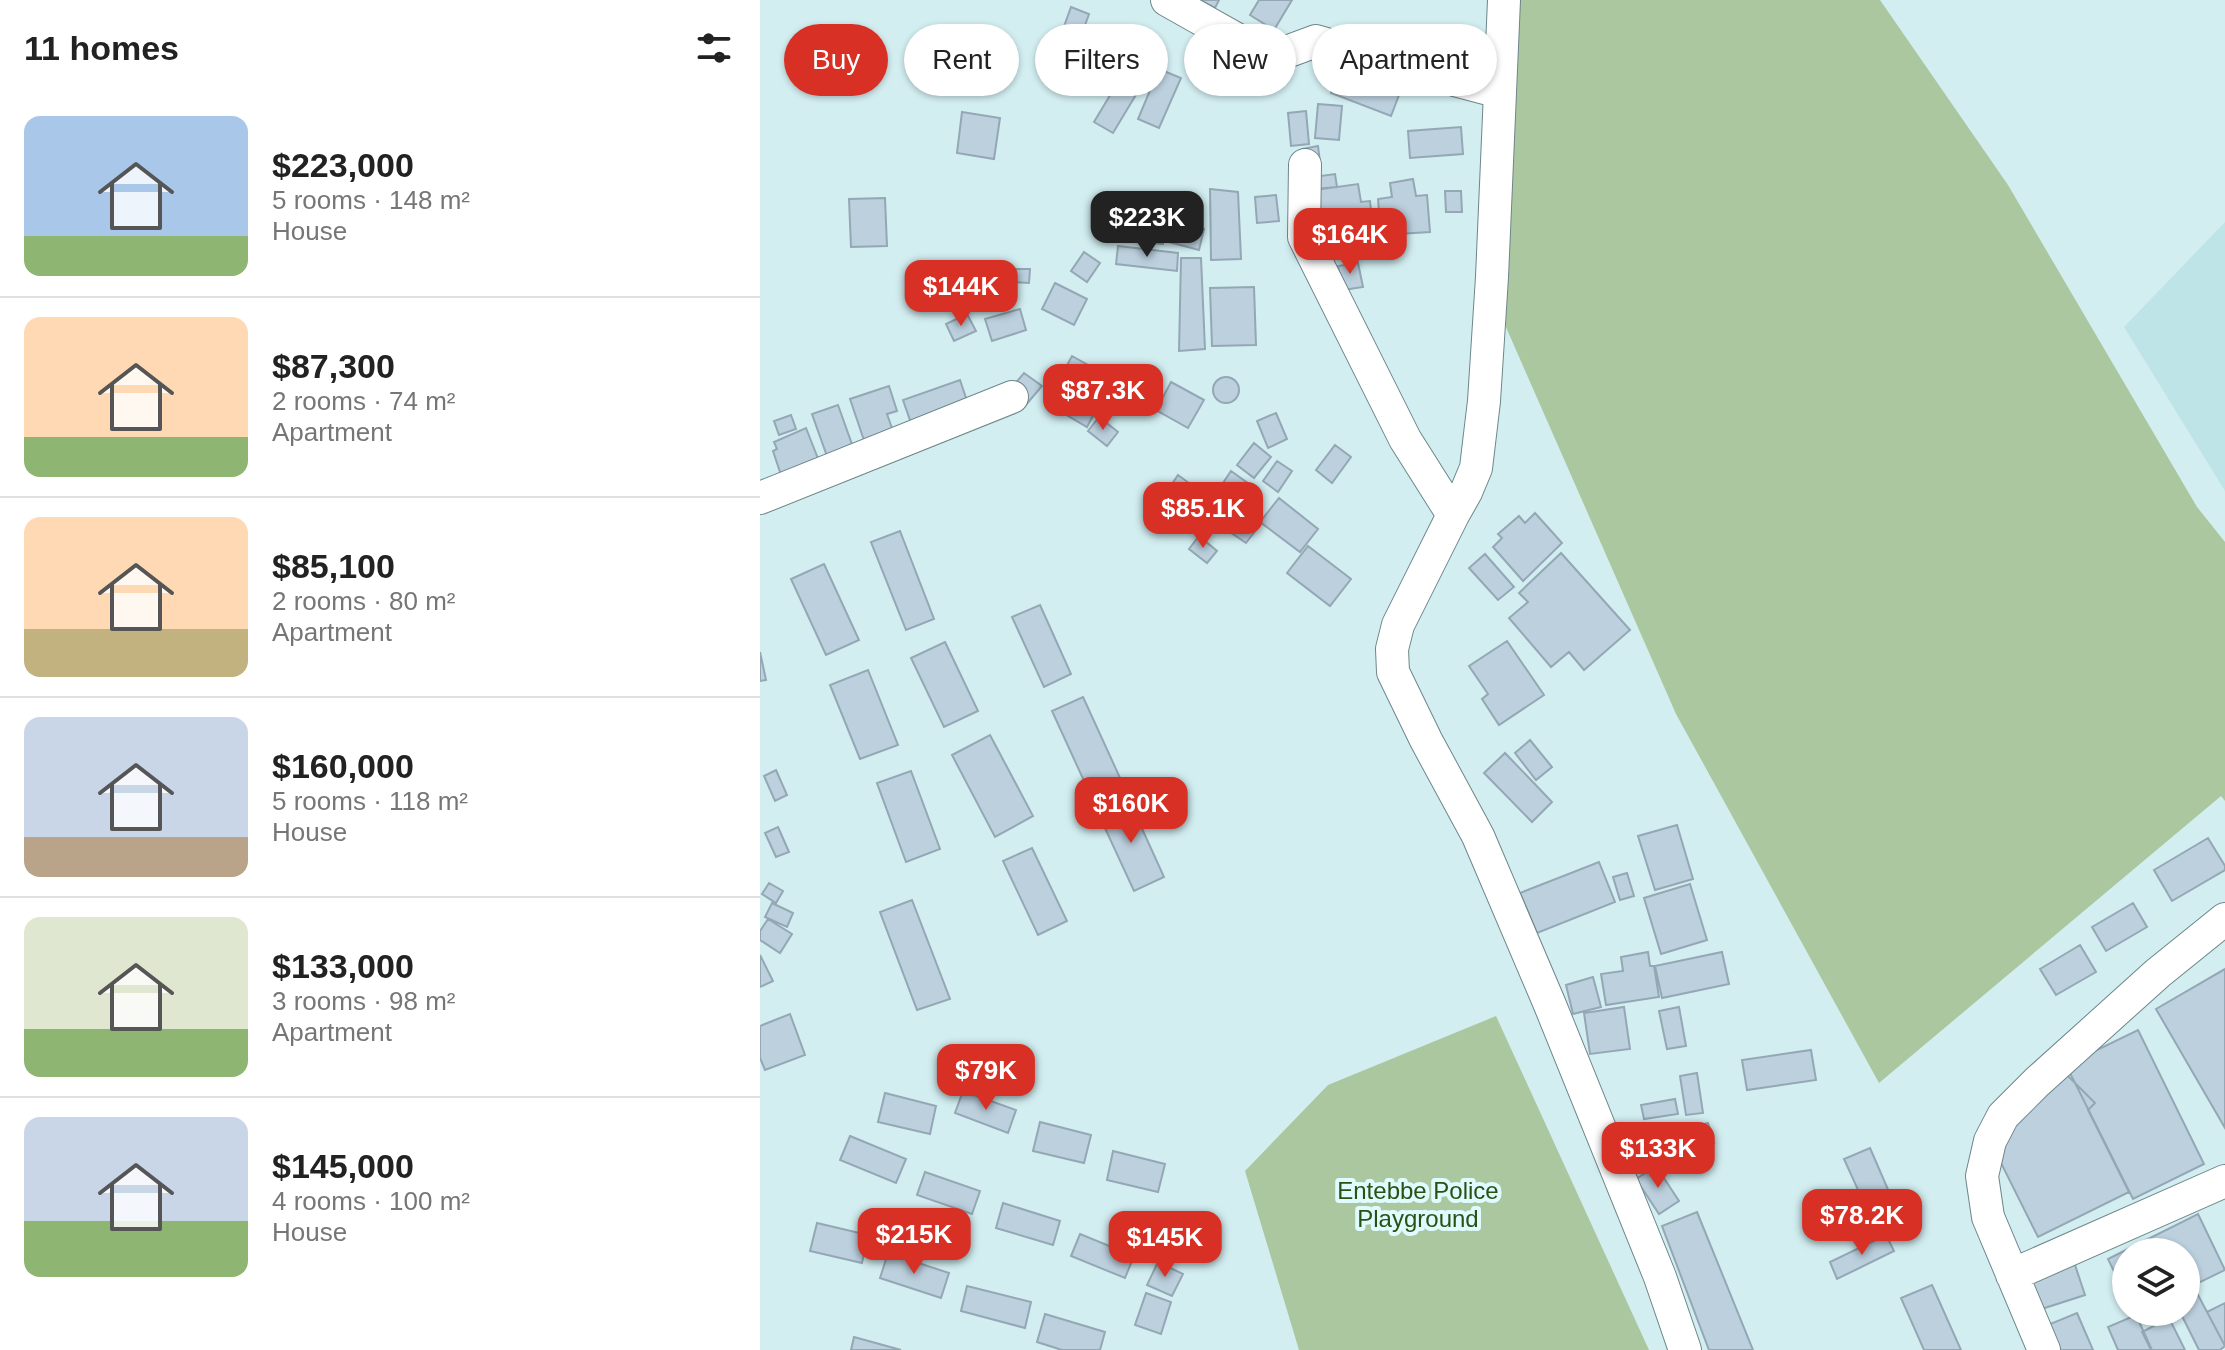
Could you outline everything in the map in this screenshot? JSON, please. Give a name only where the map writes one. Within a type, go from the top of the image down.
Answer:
[{"type":"street","points":[[1167,0],[1270,58],[1316,41],[1500,92]]},
{"type":"street","points":[[1504,0],[1492,277],[1476,468],[1398,625],[1392,649],[1393,672],[1478,836],[1660,1277],[1685,1350]]},
{"type":"street","points":[[1305,165],[1304,237],[1405,439],[1453,515]]},
{"type":"street","points":[[760,498],[1012,397]]},
{"type":"street","points":[[2044,1350],[1988,1217],[1982,1176],[1990,1141],[2003,1116],[2095,1029],[2225,919]]},
{"type":"street","points":[[2012,1275],[2225,1181]]},
{"type":"shaded area","points":[[2225,222],[2225,491],[2124,327]]},
{"type":"green space","points":[[1510,0],[1880,0],[2008,185],[2197,507],[2225,542],[2225,801],[2221,796],[1879,1083],[1676,714],[1487,284]]},
{"type":"green space","name":"Entebbe Police Playground","points":[[1496,1016],[1649,1350],[1299,1350],[1245,1171],[1328,1085]]},
{"type":"building","points":[[1178,0],[1200,0],[1194,10]]},
{"type":"building","points":[[1200,0],[1219,0],[1215,8]]},
{"type":"building","points":[[1259,0],[1292,0],[1278,24],[1264,24],[1250,15]]},
{"type":"building","points":[[1071,7],[1089,14],[1085,24],[1065,24]]},
{"type":"building","points":[[1168,73],[1181,78],[1159,128],[1138,119],[1148,96],[1168,96]]},
{"type":"building","points":[[1110,96],[1135,96],[1113,133],[1094,122]]},
{"type":"building","points":[[1339,96],[1399,96],[1391,116]]},
{"type":"building","points":[[1318,104],[1342,106],[1339,140],[1315,138]]},
{"type":"building","points":[[1306,111],[1309,144],[1291,146],[1288,113]]},
{"type":"building","points":[[962,112],[1000,118],[994,159],[957,153]]},
{"type":"building","points":[[1461,127],[1463,154],[1410,158],[1408,131]]},
{"type":"building","points":[[1318,146],[1320,162],[1305,165],[1302,149]]},
{"type":"building","points":[[1335,174],[1337,187],[1314,189],[1313,177]]},
{"type":"building","points":[[1413,179],[1416,196],[1427,195],[1430,232],[1381,235],[1378,199],[1392,197],[1390,183]]},
{"type":"building","points":[[1358,184],[1361,202],[1370,201],[1374,238],[1320,242],[1315,190]]},
{"type":"building","points":[[1210,189],[1238,192],[1241,259],[1211,260]]},
{"type":"building","points":[[1445,191],[1461,191],[1462,212],[1446,212]]},
{"type":"building","points":[[1276,195],[1279,221],[1257,223],[1255,197]]},
{"type":"building","points":[[885,198],[887,246],[851,247],[849,199]]},
{"type":"building","points":[[1100,215],[1165,222],[1163,244],[1098,238]]},
{"type":"building","points":[[1175,221],[1204,229],[1199,250],[1169,242]]},
{"type":"building","points":[[1118,246],[1178,253],[1177,271],[1116,264]]},
{"type":"building","points":[[1084,252],[1100,263],[1087,282],[1071,271]]},
{"type":"building","points":[[1181,258],[1201,258],[1205,349],[1179,351]]},
{"type":"building","points":[[1358,263],[1363,287],[1343,290],[1338,266]]},
{"type":"building","points":[[1012,269],[1030,269],[1029,283],[1012,282]]},
{"type":"building","points":[[1055,283],[1087,299],[1074,325],[1042,309]]},
{"type":"building","points":[[1254,287],[1256,345],[1212,346],[1210,288]]},
{"type":"building","points":[[1020,309],[1026,330],[992,341],[985,319]]},
{"type":"building","points":[[967,314],[976,331],[954,341],[946,324]]},
{"type":"building","points":[[1072,356],[1113,379],[1087,427],[1046,403]]},
{"type":"building","points":[[1024,373],[1042,386],[1025,406],[1008,392]]},
{"type":"building","points":[[1226,377],[1235,381],[1239,390],[1235,399],[1226,403],[1217,399],[1213,390],[1217,381]]},
{"type":"building","points":[[960,380],[967,401],[917,440],[903,400]]},
{"type":"building","points":[[1171,382],[1204,400],[1188,428],[1156,410]]},
{"type":"building","points":[[889,386],[897,411],[887,414],[902,457],[873,467],[850,399]]},
{"type":"building","points":[[838,405],[854,450],[828,459],[812,414]]},
{"type":"building","points":[[1276,413],[1287,439],[1268,448],[1257,421]]},
{"type":"building","points":[[791,415],[796,429],[779,435],[774,421]]},
{"type":"building","points":[[1099,417],[1118,432],[1107,446],[1088,431]]},
{"type":"building","points":[[806,428],[826,479],[782,478],[773,451],[777,449],[774,442]]},
{"type":"building","points":[[1254,443],[1271,457],[1254,478],[1237,465]]},
{"type":"building","points":[[1335,445],[1351,457],[1332,483],[1316,470]]},
{"type":"building","points":[[1277,461],[1292,471],[1278,492],[1263,481]]},
{"type":"building","points":[[1231,471],[1252,486],[1238,506],[1217,492]]},
{"type":"building","points":[[1178,475],[1201,492],[1191,507],[1168,490]]},
{"type":"building","points":[[1213,497],[1233,513],[1219,531],[1199,515]]},
{"type":"building","points":[[1279,498],[1318,529],[1300,552],[1260,522]]},
{"type":"building","points":[[1240,512],[1259,526],[1246,543],[1227,530]]},
{"type":"building","points":[[1535,513],[1562,543],[1523,581],[1493,547],[1502,538],[1498,534],[1519,516],[1525,523]]},
{"type":"building","points":[[900,531],[934,619],[906,630],[871,542]]},
{"type":"building","points":[[1199,536],[1217,551],[1207,563],[1189,549]]},
{"type":"building","points":[[1308,546],[1351,579],[1330,606],[1287,573]]},
{"type":"building","points":[[1561,553],[1630,630],[1584,670],[1569,652],[1551,667],[1509,618],[1528,602],[1519,593]]},
{"type":"building","points":[[1485,554],[1514,587],[1498,600],[1469,568]]},
{"type":"building","points":[[824,564],[859,640],[826,655],[791,579]]},
{"type":"building","points":[[1040,605],[1071,674],[1044,687],[1012,617]]},
{"type":"building","points":[[1507,641],[1544,695],[1499,725],[1482,699],[1488,694],[1469,666]]},
{"type":"building","points":[[945,642],[978,711],[944,727],[911,658]]},
{"type":"building","points":[[760,652],[766,680],[760,681]]},
{"type":"building","points":[[868,670],[898,745],[860,759],[830,685]]},
{"type":"building","points":[[1083,697],[1121,780],[1090,794],[1052,711]]},
{"type":"building","points":[[990,735],[1033,816],[995,837],[952,755]]},
{"type":"building","points":[[1530,740],[1552,767],[1536,780],[1515,753]]},
{"type":"building","points":[[1505,753],[1552,802],[1532,822],[1484,773]]},
{"type":"building","points":[[776,770],[787,795],[775,801],[764,776]]},
{"type":"building","points":[[911,771],[940,849],[906,862],[877,783]]},
{"type":"building","points":[[1129,800],[1164,877],[1134,891],[1098,813]]},
{"type":"building","points":[[1677,825],[1693,879],[1655,890],[1638,836]]},
{"type":"building","points":[[778,827],[789,852],[776,857],[765,833]]},
{"type":"building","points":[[2208,838],[2225,870],[2172,901],[2154,870]]},
{"type":"building","points":[[1032,848],[1067,921],[1038,935],[1003,861]]},
{"type":"building","points":[[1599,862],[1615,902],[1537,933],[1520,893]]},
{"type":"building","points":[[1627,873],[1634,896],[1620,900],[1613,877]]},
{"type":"building","points":[[769,883],[783,891],[776,903],[762,894]]},
{"type":"building","points":[[1690,884],[1707,940],[1661,954],[1644,898]]},
{"type":"building","points":[[912,900],[950,999],[917,1010],[880,912]]},
{"type":"building","points":[[772,903],[793,913],[787,927],[765,917]]},
{"type":"building","points":[[2133,903],[2147,927],[2106,951],[2092,927]]},
{"type":"building","points":[[768,919],[792,934],[780,953],[760,940],[760,931]]},
{"type":"building","points":[[2080,945],[2096,972],[2056,995],[2040,969]]},
{"type":"building","points":[[1648,952],[1650,966],[1654,966],[1659,997],[1606,1005],[1601,974],[1623,971],[1621,957]]},
{"type":"building","points":[[1722,952],[1729,984],[1662,998],[1655,966]]},
{"type":"building","points":[[760,955],[773,981],[760,987]]},
{"type":"building","points":[[2225,969],[2225,1128],[2156,1009]]},
{"type":"building","points":[[1593,977],[1601,1007],[1573,1014],[1566,985]]},
{"type":"building","points":[[1624,1007],[1630,1049],[1590,1054],[1584,1013]]},
{"type":"building","points":[[1679,1007],[1686,1046],[1667,1049],[1659,1011]]},
{"type":"building","points":[[790,1014],[805,1055],[765,1070],[760,1058],[760,1026]]},
{"type":"building","points":[[2138,1030],[2204,1164],[2133,1199],[2066,1065]]},
{"type":"building","points":[[1811,1050],[1816,1080],[1747,1090],[1742,1060]]},
{"type":"building","points":[[2064,1072],[2095,1103],[2088,1110],[2129,1192],[2038,1237],[1993,1147]]},
{"type":"building","points":[[1697,1073],[1703,1113],[1686,1115],[1680,1076]]},
{"type":"building","points":[[963,1091],[1016,1110],[1008,1133],[955,1113]]},
{"type":"building","points":[[885,1093],[936,1106],[930,1134],[878,1122]]},
{"type":"building","points":[[1675,1099],[1678,1114],[1644,1119],[1641,1105]]},
{"type":"building","points":[[1040,1122],[1091,1135],[1084,1163],[1033,1151]]},
{"type":"building","points":[[1708,1123],[1714,1143],[1679,1153],[1673,1132]]},
{"type":"building","points":[[850,1136],[906,1159],[896,1183],[840,1160]]},
{"type":"building","points":[[1623,1139],[1644,1163],[1628,1178],[1606,1154]]},
{"type":"building","points":[[1870,1148],[1893,1201],[1868,1212],[1844,1159]]},
{"type":"building","points":[[1113,1151],[1165,1164],[1158,1192],[1107,1180]]},
{"type":"building","points":[[1656,1166],[1679,1201],[1659,1214],[1636,1179]]},
{"type":"building","points":[[925,1172],[980,1191],[972,1214],[917,1195]]},
{"type":"building","points":[[1003,1203],[1060,1221],[1053,1245],[996,1228]]},
{"type":"building","points":[[1697,1212],[1753,1350],[1709,1350],[1662,1226]]},
{"type":"building","points":[[2198,1214],[2225,1270],[2200,1282],[2200,1238],[2150,1238]]},
{"type":"building","points":[[817,1223],[868,1235],[862,1263],[810,1251]]},
{"type":"building","points":[[1080,1234],[1134,1256],[1125,1278],[1071,1256]]},
{"type":"building","points":[[1886,1235],[1894,1251],[1837,1279],[1830,1262]]},
{"type":"building","points":[[888,1253],[949,1273],[941,1298],[880,1278]]},
{"type":"building","points":[[2073,1259],[2085,1295],[2023,1315],[2012,1280]]},
{"type":"building","points":[[1158,1262],[1183,1274],[1172,1296],[1147,1285]]},
{"type":"building","points":[[1932,1285],[1961,1350],[1924,1350],[1901,1298]]},
{"type":"building","points":[[967,1286],[1031,1302],[1025,1328],[961,1311]]},
{"type":"building","points":[[1146,1293],[1171,1302],[1161,1334],[1135,1325]]},
{"type":"building","points":[[2200,1299],[2225,1346],[2220,1350],[2199,1350],[2187,1326],[2200,1326]]},
{"type":"building","points":[[2225,1303],[2225,1346],[2207,1312]]},
{"type":"building","points":[[2077,1313],[2093,1350],[2033,1350],[2026,1334]]},
{"type":"building","points":[[1045,1314],[1105,1332],[1100,1350],[1062,1350],[1037,1342]]},
{"type":"building","points":[[2141,1326],[2152,1350],[2118,1350],[2108,1327]]},
{"type":"building","points":[[2154,1326],[2173,1326],[2185,1350],[2151,1350],[2142,1332]]},
{"type":"building","points":[[854,1337],[901,1350],[851,1350]]}]
